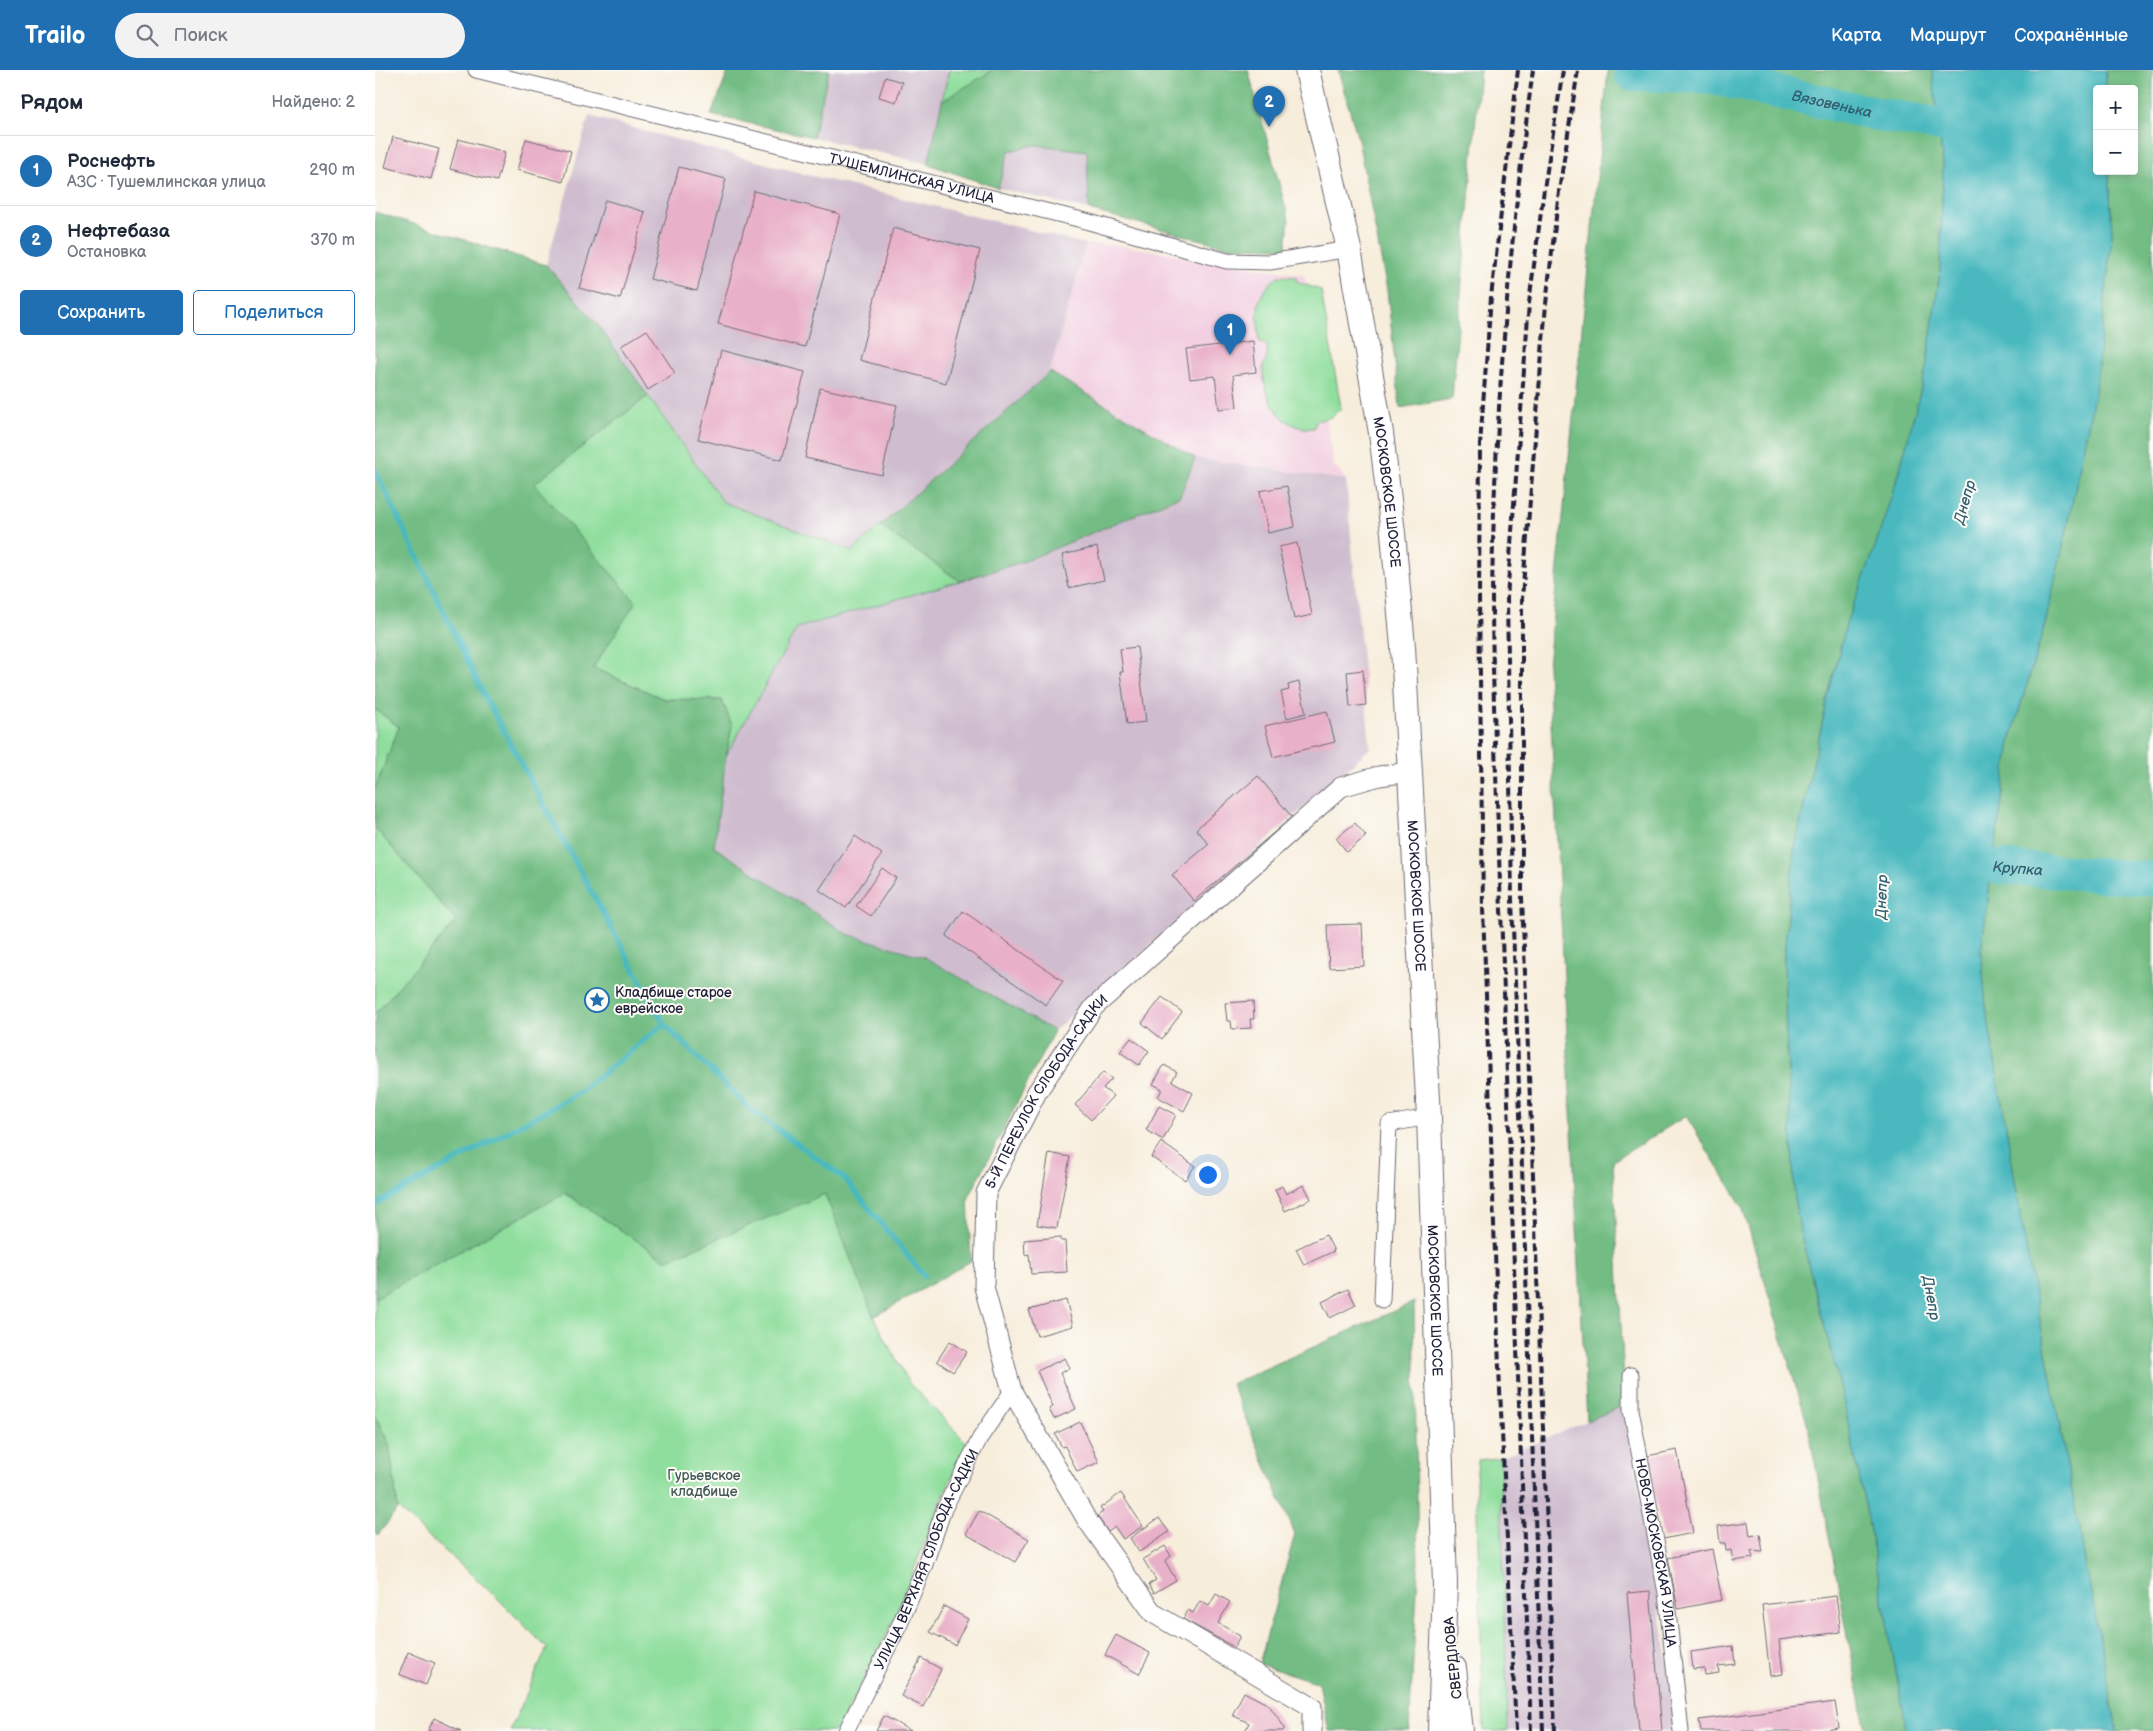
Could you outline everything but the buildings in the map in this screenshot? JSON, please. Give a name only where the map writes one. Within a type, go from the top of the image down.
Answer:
[{"type":"main road","name":"МОСКОВСКОЕ ШОССЕ","points":[[1307,70],[1349,249],[1381,433],[1393,533],[1410,772],[1429,1117],[1445,1584],[1440,1731]]},
{"type":"main road","name":"СВЕРДЛОВА","points":[[1445,1584],[1461,1731]]},
{"type":"street","name":"ТУШЕМЛИНСКАЯ УЛИЦА","points":[[476,70],[1082,220],[1227,261],[1270,262],[1349,249]]},
{"type":"street","name":"5-Й ПЕРЕУЛОК СЛОБОДА-САДКИ","points":[[1312,1731],[1312,1707],[1153,1613],[1087,1520],[1011,1391],[984,1287],[986,1193],[1037,1092],[1094,1007],[1341,787],[1379,776],[1410,772]]},
{"type":"street","points":[[1383,1300],[1389,1124],[1429,1117]]},
{"type":"street","name":"НОВО-МОСКОВСКАЯ УЛИЦА","points":[[1631,1375],[1631,1410],[1666,1593],[1681,1731]]},
{"type":"street","name":"УЛИЦА ВЕРХНЯЯ СЛОБОДА-САДКИ","points":[[845,1731],[900,1624],[924,1567],[945,1509],[980,1438],[1011,1391]]},
{"type":"shaded area","points":[[829,70],[949,70],[928,164],[813,137]]},
{"type":"shaded area","points":[[589,116],[808,175],[1086,244],[1050,372],[852,551],[723,502],[597,324],[546,265]]},
{"type":"shaded area","points":[[1036,145],[1088,151],[1089,210],[998,188],[1009,151]]},
{"type":"shaded area","points":[[1086,244],[1117,245],[1304,275],[1334,466],[1346,480],[1195,458],[1050,372]]},
{"type":"shaded area","points":[[1195,458],[1346,480],[1370,748],[1054,1031],[924,957],[847,934],[714,847],[726,756],[797,627],[1025,561],[1180,496]]},
{"type":"shaded area","points":[[1625,1405],[1680,1731],[1508,1731],[1500,1458]]},
{"type":"green space","points":[[729,70],[829,70],[813,137],[711,115]]},
{"type":"green space","points":[[949,70],[993,70],[993,71],[942,101]]},
{"type":"green space","points":[[993,70],[1248,70],[1289,220],[1286,248],[1228,247],[1089,210],[1087,151],[1036,145],[1009,151],[998,188],[928,164],[942,101]]},
{"type":"green space","points":[[1338,70],[1480,70],[1452,399],[1400,408],[1387,290],[1358,139]]},
{"type":"green space","points":[[1608,70],[1932,70],[1943,165],[1940,271],[1926,369],[1899,473],[1872,556],[1847,621],[1828,697],[1794,851],[1784,958],[1795,1203],[1802,1240],[1841,1390],[1867,1514],[1907,1731],[1866,1731],[1808,1426],[1742,1206],[1686,1116],[1613,1161],[1625,1405],[1587,1421],[1548,666]]},
{"type":"green space","points":[[2106,70],[2153,70],[2153,1731],[2117,1731],[2025,1241],[1986,1007],[1981,950],[2010,741],[2045,624],[2068,524],[2095,391],[2112,235],[2109,175],[2138,175],[2138,85],[2106,85]]},
{"type":"green space","points":[[375,212],[546,265],[597,324],[648,396],[534,484],[636,602],[593,668],[664,699],[722,700],[732,726],[726,756],[714,847],[847,934],[924,957],[1054,1031],[968,1199],[971,1261],[874,1317],[825,1194],[666,1260],[565,1193],[375,1298],[375,1014],[456,921],[375,828],[375,789],[399,727],[375,709]]},
{"type":"green space","points":[[1278,276],[1296,277],[1297,282],[1321,290],[1341,408],[1332,417],[1316,421],[1314,428],[1302,428],[1283,418],[1270,400],[1266,389],[1263,367],[1267,357],[1267,350],[1266,344],[1259,341],[1258,305],[1264,291]]},
{"type":"green space","points":[[1050,372],[1195,458],[1180,496],[1025,561],[960,581],[880,526]]},
{"type":"green space","points":[[648,396],[723,502],[852,551],[880,526],[960,581],[797,628],[726,756],[732,726],[722,700],[664,699],[593,668],[533,484]]},
{"type":"green space","points":[[375,709],[399,727],[375,789]]},
{"type":"green space","points":[[375,828],[456,921],[375,1014]]},
{"type":"green space","name":"Гурьевское кладбище","points":[[565,1193],[666,1259],[825,1194],[874,1317],[909,1383],[967,1443],[939,1506],[894,1620],[837,1731],[510,1731],[547,1648],[492,1593],[398,1509],[389,1444],[375,1415],[375,1298]]},
{"type":"green space","points":[[1414,1302],[1418,1574],[1409,1731],[1329,1731],[1319,1683],[1259,1664],[1295,1534],[1231,1384]]},
{"type":"green space","points":[[375,1415],[389,1444],[398,1509],[378,1535],[375,1532]]},
{"type":"green space","points":[[1500,1458],[1508,1731],[1484,1731],[1476,1483],[1478,1460]]},
{"type":"water","name":"Днепр","points":[[1932,70],[2106,70],[2106,85],[2093,85],[2093,175],[2109,175],[2112,235],[2095,391],[2068,524],[2045,624],[2010,741],[1981,950],[1986,1007],[2025,1241],[2117,1731],[1907,1731],[1867,1514],[1841,1390],[1802,1240],[1795,1203],[1784,958],[1794,851],[1847,621],[1872,556],[1899,473],[1926,369],[1940,271],[1943,165]]},
{"type":"waterway","name":"Вязовенька","points":[[1631,74],[1709,77],[1882,115],[1983,132]]},
{"type":"waterway","points":[[375,470],[486,699],[664,1024],[750,1109],[845,1179],[924,1276]]},
{"type":"waterway","name":"Крупка","points":[[1946,863],[2153,879]]},
{"type":"waterway","points":[[375,1205],[580,1092],[664,1024]]},
{"type":"railway","points":[[1516,1731],[1499,1368],[1483,908],[1479,598],[1480,445],[1491,297],[1518,70]]},
{"type":"railway","points":[[1531,1731],[1495,746],[1492,598],[1493,532],[1504,334],[1524,136],[1533,70]]},
{"type":"railway","points":[[1543,1731],[1512,900],[1507,598],[1529,303],[1544,189],[1563,70]]},
{"type":"railway","points":[[1555,1731],[1522,898],[1522,598],[1546,304],[1559,191],[1578,70]]},
{"type":"place","name":"Нефтебаза","points":[[1269,127]]},
{"type":"place","name":"Роснефть","points":[[1230,355]]},
{"type":"place","name":"Кладбище старое еврейское","points":[[597,1000]]}]
